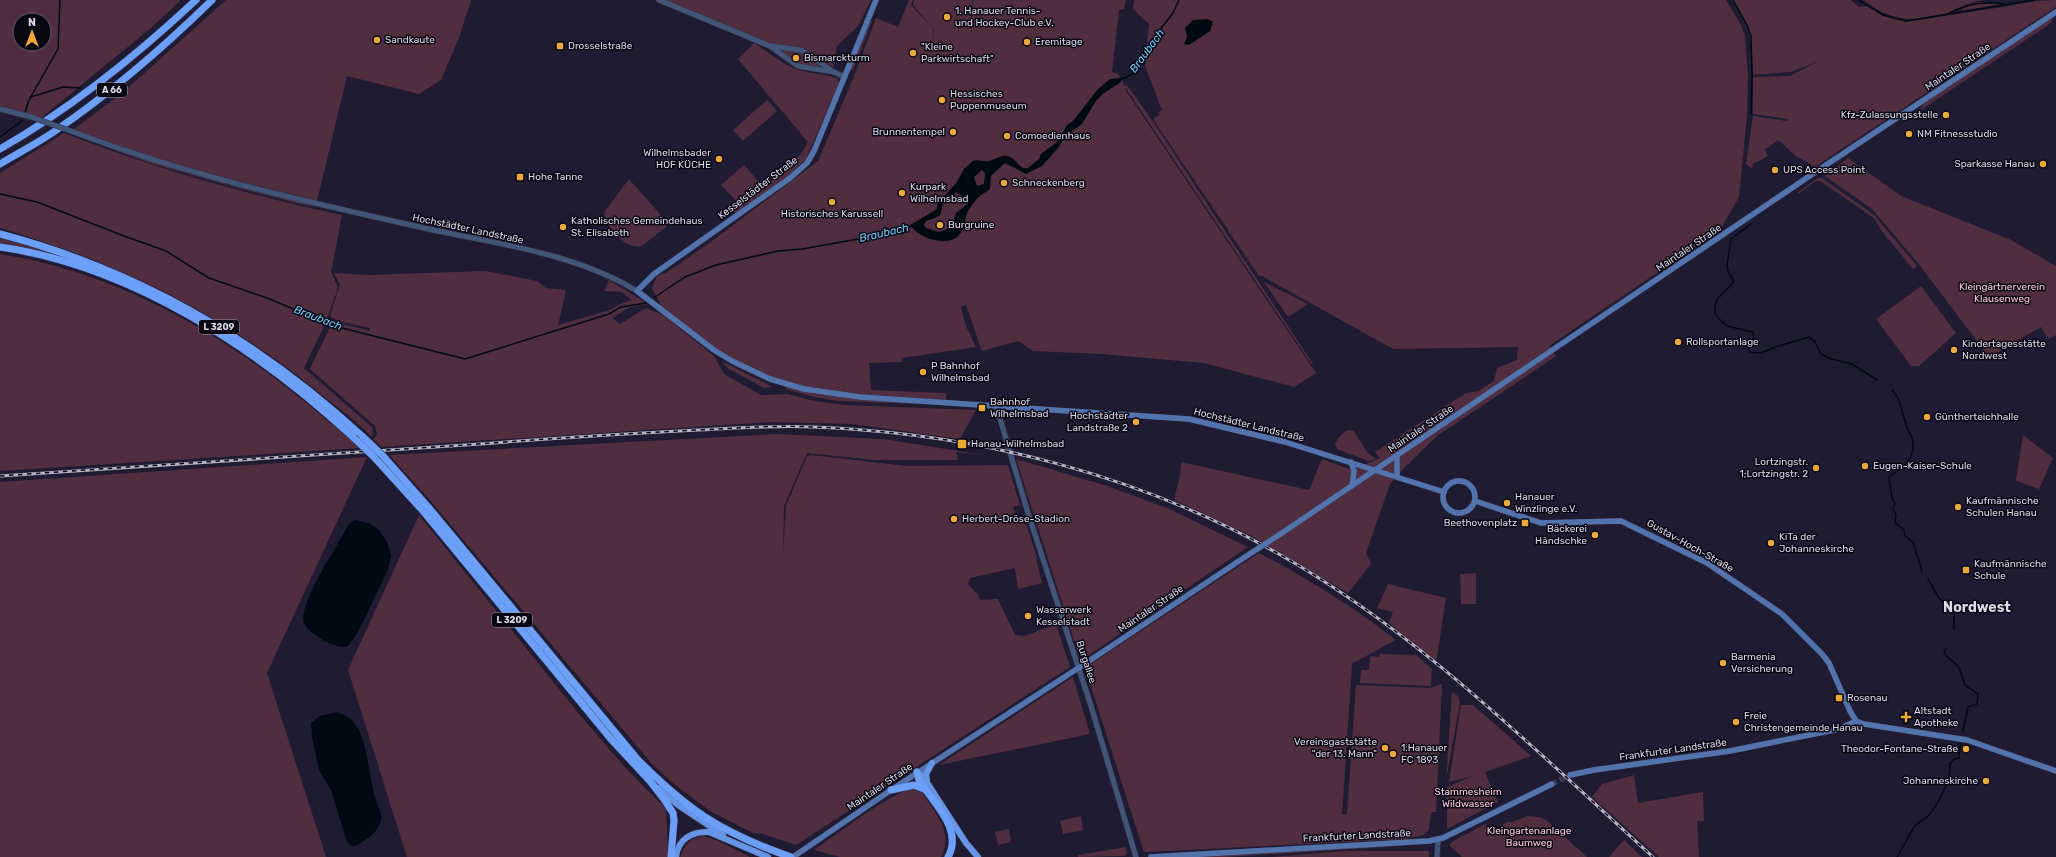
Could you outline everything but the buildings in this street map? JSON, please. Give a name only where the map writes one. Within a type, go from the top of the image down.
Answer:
[{"type":"highway","name":"A 66","points":[[0,149],[42,124],[96,86],[144,47],[196,0]]},
{"type":"highway","name":"A 66","points":[[0,164],[53,133],[112,90],[163,46],[212,0]]},
{"type":"highway","name":"L 3209","points":[[0,234],[54,250],[100,267],[162,295],[204,318],[292,376],[333,409],[382,456],[429,508],[638,760],[656,778],[705,817],[739,836],[792,857]]},
{"type":"highway","name":"L 3209","points":[[0,247],[49,257],[95,272],[183,313],[238,346],[284,378],[326,411],[374,457],[423,511],[611,739],[650,781],[678,805],[740,845],[768,857]]},
{"type":"highway","points":[[932,763],[926,774],[926,788],[951,830],[953,842],[948,857]]},
{"type":"highway","points":[[917,772],[917,776],[978,857]]},
{"type":"highway","points":[[650,781],[672,813],[674,827],[671,857]]},
{"type":"highway","points":[[890,790],[914,784],[926,788]]},
{"type":"highway","points":[[676,857],[678,848],[682,841],[697,832],[709,832],[740,845]]},
{"type":"main road","name":"Kesselstädter Straße","points":[[637,291],[654,274],[790,178],[807,163],[814,151],[876,0]]},
{"type":"main road","name":"Maintaler Straße","points":[[792,857],[917,772],[1279,535],[1811,175],[2056,12]]},
{"type":"main road","name":"Hochstädter Landstraße","points":[[637,291],[722,354],[750,370],[787,385],[827,394],[1189,419],[1285,442],[1444,492]]},
{"type":"main road","points":[[1397,456],[1397,477]]},
{"type":"main road","points":[[1351,462],[1354,471],[1352,486]]},
{"type":"main road","points":[[1463,482],[1472,488],[1475,501],[1466,512],[1454,513],[1445,505],[1444,492],[1450,484],[1463,482]]},
{"type":"main road","name":"Gustav-Hoch-Straße","points":[[1475,501],[1541,523],[1621,520],[1707,563],[1782,614],[1822,654],[1829,663],[1850,712],[1856,721]]},
{"type":"main road","points":[[1856,721],[1864,724],[1967,740],[2056,770]]},
{"type":"main road","name":"Frankfurter Landstraße","points":[[1570,775],[1594,770],[1730,751],[1839,729],[1856,721]]},
{"type":"main road","name":"Frankfurter Landstraße","points":[[1151,857],[1426,842],[1438,839],[1552,784]]},
{"type":"street","points":[[659,0],[770,46],[798,66],[834,72]]},
{"type":"street","points":[[770,46],[801,50],[834,72],[845,77]]},
{"type":"street","name":"Hochstädter Landstraße","points":[[0,109],[31,117],[170,166],[289,197],[554,257],[610,276],[637,291]]},
{"type":"street","name":"Burgallee","points":[[996,405],[1028,514],[1078,668],[1136,857]]},
{"type":"street","points":[[1437,857],[1438,839]]},
{"type":"green space","points":[[0,0],[181,0],[152,27],[41,118],[0,106]]},
{"type":"green space","points":[[226,0],[471,0],[459,38],[441,80],[419,94],[347,76],[317,201],[164,161],[104,141],[74,129],[120,95]]},
{"type":"green space","points":[[664,0],[871,0],[858,26],[837,46],[833,67],[802,48],[770,44]]},
{"type":"green space","name":"Kurpark Wilhelmsbad","points":[[909,0],[913,0],[911,5],[933,28],[934,40],[934,29],[913,5],[914,0],[972,0],[971,37],[973,0],[1126,0],[1124,9],[1119,10],[1112,72],[1118,74],[1125,86],[1127,85],[1154,123],[1313,364],[1312,365],[1125,87],[1126,91],[1316,373],[1294,387],[1204,363],[1101,354],[1033,351],[1018,341],[982,351],[966,305],[961,307],[966,326],[976,347],[902,358],[902,362],[869,363],[871,390],[946,393],[946,400],[827,392],[778,380],[722,353],[662,307],[652,288],[657,276],[667,272],[708,244],[818,161],[855,74],[876,18],[898,27]]},
{"type":"green space","points":[[1134,0],[1726,0],[1741,25],[1745,37],[1748,77],[1747,116],[1739,197],[1720,230],[1549,346],[1556,356],[1437,436],[1400,472],[1390,484],[1366,553],[1371,564],[1348,593],[1252,536],[1174,500],[1180,475],[1181,462],[1309,490],[1322,459],[1352,470],[1380,458],[1375,452],[1466,393],[1478,391],[1494,381],[1497,368],[1517,360],[1518,347],[1393,349],[1262,276],[1259,276],[1155,122],[1154,118],[1160,115],[1158,112],[1162,110],[1145,66],[1149,24],[1133,9]]},
{"type":"green space","points":[[1732,0],[1851,0],[1859,7],[1868,6],[1883,16],[1906,22],[2038,1],[2056,0],[2056,7],[1815,167],[1796,156],[1778,140],[1765,150],[1768,156],[1753,164],[1752,169],[1746,164],[1753,116],[1787,121],[1788,119],[1753,114],[1753,77],[1790,76],[1817,62],[1790,72],[1753,75],[1750,36],[1744,20]]},
{"type":"green space","points":[[1863,0],[1986,0],[1974,2],[1946,14],[1922,19],[1912,19],[1893,16],[1873,7]]},
{"type":"green space","points":[[1980,2],[2002,4],[1960,11],[1967,5]]},
{"type":"green space","points":[[2053,17],[2051,23],[1918,112],[1924,103]]},
{"type":"green space","points":[[870,20],[872,21],[853,70],[850,71]]},
{"type":"green space","points":[[754,43],[796,69],[837,78],[839,83],[806,159],[788,176],[736,213],[731,209],[738,203],[721,185],[744,165],[760,183],[741,201],[788,168],[803,151],[808,142],[738,59]]},
{"type":"green space","points":[[784,50],[800,51],[819,65],[818,68],[799,65],[783,53]]},
{"type":"green space","points":[[767,100],[777,111],[743,141],[733,130]]},
{"type":"green space","points":[[64,133],[132,158],[201,180],[271,199],[342,215],[331,272],[337,285],[337,291],[325,324],[304,368],[373,428],[372,437],[292,372],[227,327],[193,307],[123,272],[86,257],[0,228],[0,173]]},
{"type":"green space","points":[[70,133],[145,159],[228,183],[227,185],[153,164]]},
{"type":"green space","name":"Kleingärtnerverein Klausenweg","points":[[1848,158],[1901,196],[2011,240],[2056,266],[2056,335],[2048,339],[2041,327],[1989,357],[1918,263],[1872,209],[1825,176]]},
{"type":"green space","points":[[1818,178],[1822,178],[1874,215],[1917,266],[1913,269],[1881,230],[1874,218],[1820,181],[1816,181],[1798,194],[1798,192]]},
{"type":"green space","points":[[629,179],[666,221],[666,227],[642,246],[630,245],[621,239],[612,230],[606,220],[605,215],[605,211]]},
{"type":"green space","points":[[231,184],[340,211],[301,204],[230,186]]},
{"type":"green space","points":[[0,238],[48,251],[50,254],[0,244]]},
{"type":"green space","points":[[0,254],[77,272],[151,302],[186,320],[253,363],[295,394],[360,448],[0,471]]},
{"type":"green space","points":[[486,271],[537,281],[546,288],[566,290],[558,325],[610,310],[620,304],[632,300],[622,292],[604,291],[609,280],[648,304],[630,307],[612,318],[620,324],[646,308],[663,315],[714,356],[724,374],[761,395],[788,394],[814,401],[845,405],[976,410],[960,439],[852,424],[772,422],[382,447],[373,439],[377,435],[375,426],[310,369],[330,327],[327,327],[330,318],[335,322],[370,331],[370,328],[337,321],[330,316],[340,284],[334,273],[368,275]]},
{"type":"green space","points":[[1264,282],[1308,304],[1288,317]]},
{"type":"green space","points":[[1921,286],[1956,333],[1919,366],[1911,366],[1876,319]]},
{"type":"green space","points":[[722,361],[773,387],[764,388],[727,368]]},
{"type":"green space","points":[[788,386],[815,394],[946,405],[838,401],[785,389]]},
{"type":"green space","points":[[1350,430],[1354,431],[1367,452],[1376,459],[1368,461],[1337,449],[1335,444],[1338,439],[1343,433]]},
{"type":"green space","points":[[777,434],[883,439],[984,455],[956,452],[958,460],[875,460],[807,453],[784,506],[783,554],[786,506],[807,456],[811,455],[907,466],[1008,465],[1020,505],[1013,507],[1016,517],[1019,517],[1022,523],[1026,524],[1037,558],[1042,583],[1018,589],[1015,568],[970,578],[968,585],[978,594],[980,600],[998,599],[1015,635],[1025,636],[1056,624],[1070,667],[796,845],[763,834],[753,833],[710,811],[674,784],[652,764],[428,498],[389,455]]},
{"type":"green space","points":[[2023,435],[2053,458],[2039,489],[2017,481],[2016,479]]},
{"type":"green space","points":[[367,457],[267,673],[326,857],[0,857],[0,482]]},
{"type":"green space","points":[[1016,459],[1104,485],[1167,508],[1248,547],[1086,657],[1079,656]]},
{"type":"green space","points":[[419,515],[580,715],[623,765],[666,809],[668,857],[407,857],[348,670]]},
{"type":"green space","points":[[1259,553],[1295,572],[1363,616],[1396,640],[1353,663],[1352,665],[1342,815],[1347,814],[1356,685],[1431,688],[1442,684],[1436,812],[1432,812],[1429,830],[1424,835],[1406,839],[1144,852],[1085,668]]},
{"type":"green space","points":[[1476,573],[1476,604],[1461,604],[1460,574]]},
{"type":"green space","points":[[1388,584],[1446,598],[1436,663],[1389,623],[1393,612],[1377,608]]},
{"type":"green space","points":[[1380,654],[1416,655],[1432,669],[1431,686],[1360,683],[1361,670],[1369,670],[1370,656],[1379,657]]},
{"type":"green space","points":[[1073,677],[1090,734],[939,765]]},
{"type":"green space","points":[[1452,692],[1458,696],[1460,703],[1446,780]]},
{"type":"green space","name":"Stammesheim Wildwasser","points":[[1461,705],[1473,705],[1531,756],[1485,772],[1498,802],[1447,829],[1447,787],[1473,776],[1449,782]]},
{"type":"green space","points":[[1634,775],[1638,803],[1703,792],[1704,821],[1697,821],[1699,857],[1659,857],[1592,797],[1602,784]]},
{"type":"green space","points":[[915,788],[920,790],[941,822],[944,830],[945,848],[941,857],[840,857],[814,850],[878,805],[905,791]]},
{"type":"green space","points":[[1081,816],[1083,830],[1063,834],[1060,821]]},
{"type":"green space","name":"Kleingartenanlage Baumweg","points":[[1527,816],[1540,817],[1546,820],[1587,857],[1462,857],[1450,846],[1450,843],[1485,824],[1495,834],[1506,822],[1512,822]]},
{"type":"green space","points":[[1009,829],[1011,842],[998,845],[995,832]]},
{"type":"green space","points":[[703,836],[716,840],[750,857],[680,857],[688,843]]},
{"type":"green space","points":[[1624,840],[1642,857],[1609,857]]},
{"type":"green space","points":[[1400,846],[1225,857],[1193,857],[1346,847]]},
{"type":"green space","points":[[1126,847],[1127,854],[1124,856],[1078,857],[1078,855]]},
{"type":"green space","points":[[1344,851],[1429,851],[1429,857],[1271,857]]},
{"type":"shaded area","points":[[1208,19],[1213,22],[1210,31],[1189,45],[1184,44],[1187,37],[1185,28],[1193,20]]},
{"type":"shaded area","points":[[1121,78],[1121,82],[1104,93],[1096,101],[1082,124],[1064,137],[1059,147],[1042,166],[1026,174],[1005,163],[991,176],[990,189],[982,194],[970,208],[962,231],[955,238],[943,241],[935,240],[921,235],[912,227],[907,229],[907,227],[937,209],[937,205],[956,183],[964,169],[973,161],[989,161],[1002,156],[1007,156],[1012,158],[1023,168],[1028,168],[1039,159],[1041,154],[1057,142],[1067,125],[1073,121],[1098,89],[1110,79]],"holes":[[[982,170],[985,173],[984,184],[977,186],[974,177]],[[956,192],[966,198],[969,203],[956,213],[952,227],[939,232],[926,228],[924,225],[926,221],[940,216],[944,200],[952,197]]]},
{"type":"shaded area","points":[[354,520],[369,523],[380,531],[387,542],[391,556],[388,570],[357,634],[347,647],[343,647],[319,638],[307,628],[304,617],[306,605],[319,576],[348,525]]},
{"type":"shaded area","points":[[336,712],[353,721],[361,734],[376,801],[381,815],[381,821],[377,830],[366,840],[353,847],[347,842],[331,790],[319,770],[312,737],[311,723],[320,716]]},
{"type":"waterway","points":[[25,113],[29,100],[58,49],[60,0]]},
{"type":"waterway","name":"Braubach","points":[[1120,80],[1133,74],[1159,31],[1173,13],[1179,0]]},
{"type":"waterway","points":[[1733,0],[1747,25],[1751,36],[1752,76]]},
{"type":"waterway","points":[[1859,0],[1883,15],[1906,21],[2034,0]]},
{"type":"waterway","points":[[1949,13],[1963,7],[1977,4],[1992,3],[2008,5]]},
{"type":"waterway","points":[[1751,114],[1752,77]]},
{"type":"waterway","points":[[31,97],[63,87],[81,88]]},
{"type":"waterway","points":[[0,137],[22,121]]},
{"type":"waterway","name":"Braubach","points":[[0,194],[37,202],[166,251],[209,278],[267,298],[334,326],[465,359],[609,314],[621,307],[646,303]]},
{"type":"waterway","points":[[1751,224],[1731,239],[1727,265],[1728,272],[1734,281],[1717,300],[1715,305],[1716,316],[1727,326],[1753,332],[1754,337],[1747,347],[1750,352],[1761,353],[1775,347],[1809,337],[1815,342],[1820,353],[1828,358],[1852,364],[1877,380]]},
{"type":"waterway","name":"Braubach","points":[[655,297],[685,277],[716,265],[778,251],[802,249],[886,234],[908,228]]},
{"type":"waterway","points":[[1892,390],[1899,401],[1913,445],[1913,451],[1908,462],[1889,477],[1892,499],[1895,503],[1893,509],[1896,515],[1895,523],[1904,530],[1905,536],[1913,542],[1922,571]]},
{"type":"waterway","points":[[1928,579],[1939,598],[1954,613],[1954,630]]},
{"type":"waterway","points":[[1946,648],[1944,654],[1959,667],[1965,685],[1978,694],[1977,704],[1968,707],[1963,731]]},
{"type":"waterway","points":[[1897,857],[1914,827],[1926,818],[1939,800],[1949,777],[1950,764],[1954,759],[1959,758],[1960,744]]},
{"type":"tunnel","points":[[1552,784],[1570,775]]},
{"type":"railway","points":[[0,476],[582,437],[800,426],[874,431],[934,438],[994,449],[1053,463],[1112,480],[1169,501],[1224,525],[1277,553],[1329,584],[1427,655],[1519,734],[1653,857]]},
{"type":"place","name":"1. Hanauer Tennis- und Hockey-Club e.V.","points":[[947,17]]},
{"type":"place","name":"Sandkaute","points":[[377,40]]},
{"type":"place","name":"Eremitage","points":[[1027,42]]},
{"type":"place","name":"Drosselstraße","points":[[560,46]]},
{"type":"place","name":"\"Kleine Parkwirtschaft\"","points":[[913,53]]},
{"type":"place","name":"Bismarckturm","points":[[796,58]]},
{"type":"place","name":"Hessisches Puppenmuseum","points":[[942,100]]},
{"type":"place","name":"Kfz-Zulassungsstelle","points":[[1946,115]]},
{"type":"place","name":"Brunnentempel","points":[[953,132]]},
{"type":"place","name":"NM Fitnessstudio","points":[[1909,134]]},
{"type":"place","name":"Comoedienhaus","points":[[1007,136]]},
{"type":"place","name":"Wilhelmsbader HOF KÜCHE","points":[[719,159]]},
{"type":"place","name":"Sparkasse Hanau","points":[[2043,164]]},
{"type":"place","name":"UPS Access Point","points":[[1775,170]]},
{"type":"place","name":"Hohe Tanne","points":[[520,177]]},
{"type":"place","name":"Schneckenberg","points":[[1004,183]]},
{"type":"place","name":"Kurpark Wilhelmsbad","points":[[902,193]]},
{"type":"place","name":"Historisches Karussell","points":[[832,202]]},
{"type":"place","name":"Burgruine","points":[[940,225]]},
{"type":"place","name":"Katholisches Gemeindehaus St. Elisabeth","points":[[563,227]]},
{"type":"place","name":"Rollsportanlage","points":[[1678,342]]},
{"type":"place","name":"Kindertagesstätte Nordwest","points":[[1954,350]]},
{"type":"place","name":"P Bahnhof Wilhelmsbad","points":[[923,372]]},
{"type":"place","name":"Bahnhof Wilhelmsbad","points":[[982,408]]},
{"type":"place","name":"Güntherteichhalle","points":[[1927,417]]},
{"type":"place","name":"Hochstädter Landstraße 2","points":[[1136,422]]},
{"type":"place","name":"Hanau-Wilhelmsbad","points":[[962,444]]},
{"type":"place","name":"Eugen-Kaiser-Schule","points":[[1865,466]]},
{"type":"place","name":"Lortzingstr. 1;Lortzingstr. 2","points":[[1816,468]]},
{"type":"place","name":"Hanauer Winzlinge e.V.","points":[[1507,503]]},
{"type":"place","name":"Kaufmännische Schulen Hanau","points":[[1958,507]]},
{"type":"place","name":"Herbert-Dröse-Stadion","points":[[954,519]]},
{"type":"place","name":"Beethovenplatz","points":[[1525,523]]},
{"type":"place","name":"Bäckerei Händschke","points":[[1595,535]]},
{"type":"place","name":"KiTa der Johanneskirche","points":[[1771,543]]},
{"type":"place","name":"Kaufmännische Schule","points":[[1966,570]]},
{"type":"place","name":"Wasserwerk Kesselstadt","points":[[1028,616]]},
{"type":"place","name":"Barmenia Versicherung","points":[[1723,663]]},
{"type":"place","name":"Rosenau","points":[[1839,698]]},
{"type":"place","name":"Altstadt Apotheke","points":[[1906,717]]},
{"type":"place","name":"Freie Christengemeinde Hanau","points":[[1736,722]]},
{"type":"place","name":"Vereinsgaststätte \"der 13. Mann\"","points":[[1385,748]]},
{"type":"place","name":"Theodor-Fontane-Straße","points":[[1966,749]]},
{"type":"place","name":"1.Hanauer FC 1893","points":[[1393,754]]},
{"type":"place","name":"Johanneskirche","points":[[1986,781]]},
{"type":"district","name":"Nordwest","points":[[1977,607]]}]
